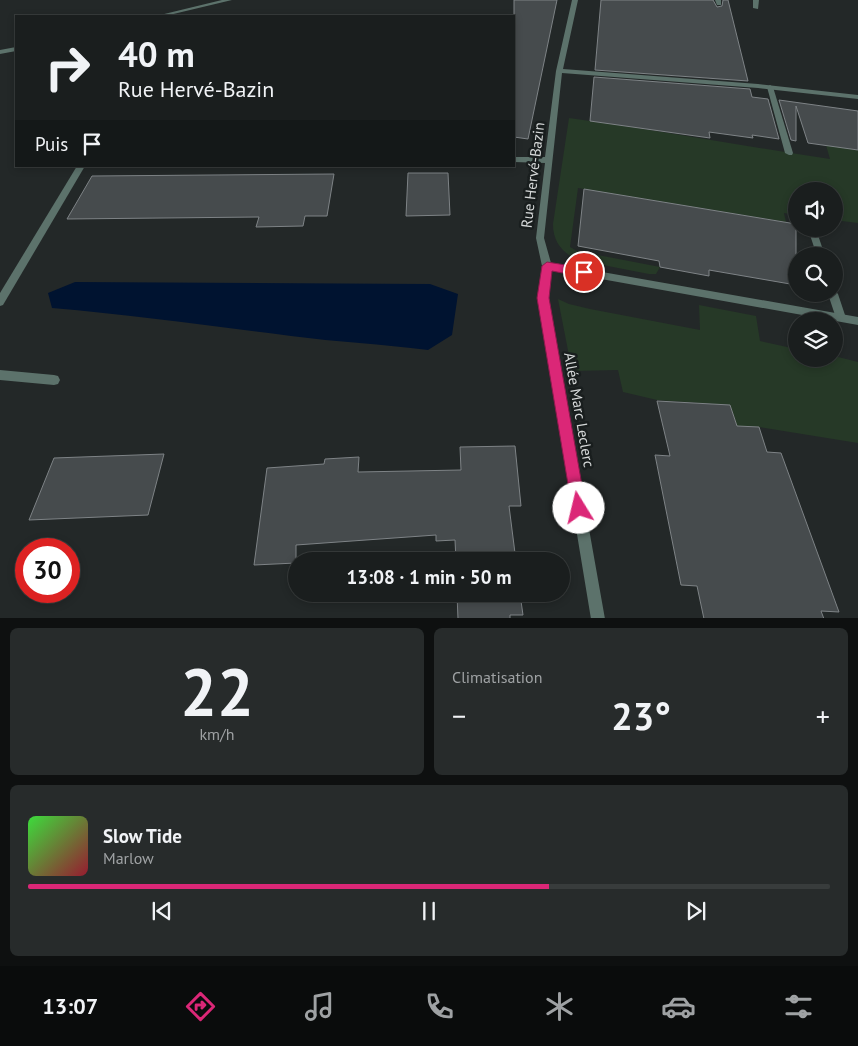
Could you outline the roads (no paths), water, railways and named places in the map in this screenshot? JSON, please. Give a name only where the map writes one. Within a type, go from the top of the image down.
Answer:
[{"type":"street","points":[[163,15],[229,0]]},
{"type":"street","name":"Rue Hervé-Bazin","points":[[547,266],[540,238],[559,71],[574,0]]},
{"type":"street","points":[[756,0],[756,8]]},
{"type":"street","points":[[0,52],[15,49]]},
{"type":"street","points":[[559,71],[770,87],[858,97]]},
{"type":"street","points":[[770,87],[789,153]]},
{"type":"street","points":[[515,160],[548,160]]},
{"type":"street","points":[[0,302],[80,167]]},
{"type":"street","points":[[547,266],[807,312]]},
{"type":"street","name":"Allée Marc Leclerc","points":[[547,266],[543,298],[598,618]]},
{"type":"street","points":[[843,318],[858,321]]},
{"type":"street","points":[[0,375],[54,380]]},
{"type":"water","points":[[75,282],[430,284],[458,294],[452,335],[428,350],[52,308],[48,293]]}]
